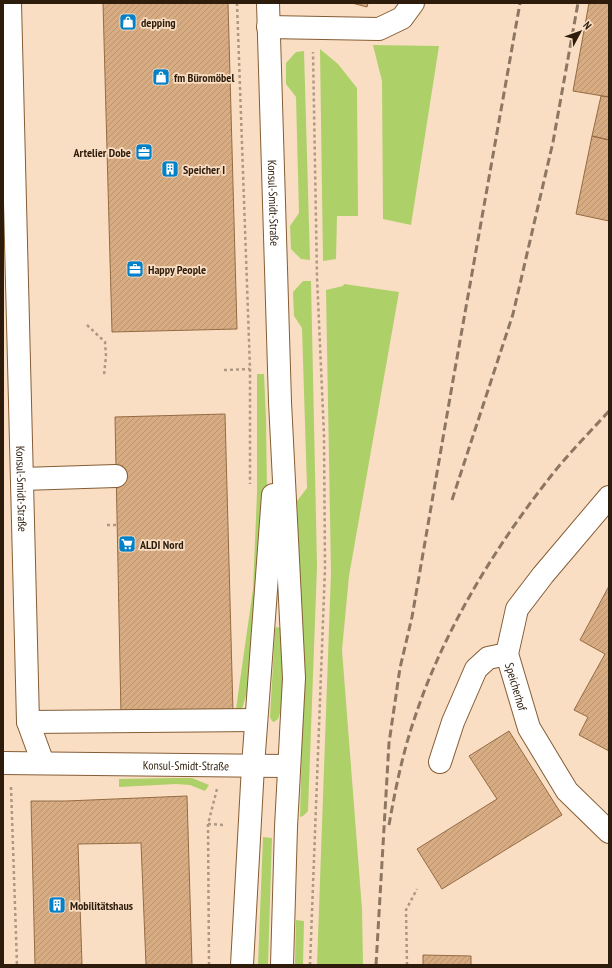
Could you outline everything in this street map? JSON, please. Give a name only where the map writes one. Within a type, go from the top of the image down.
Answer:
[{"type":"street","name":"Konsul-Smidt-Straße","points":[[10,3],[7,78],[12,414],[22,479],[28,722],[43,763],[289,766]]},
{"type":"street","name":"Konsul-Smidt-Straße","points":[[268,3],[280,402],[294,678],[289,766],[282,965]]},
{"type":"street","points":[[268,27],[379,29],[402,18],[413,3]]},
{"type":"street","name":"Konsul-Smidt-Straße","points":[[242,965],[256,720],[280,402]]},
{"type":"street","points":[[22,479],[116,476]]},
{"type":"street","name":"Speicherhof","points":[[609,497],[543,575],[517,610],[507,654],[530,728],[567,792],[609,832]]},
{"type":"street","points":[[440,762],[453,722],[476,669],[488,658],[507,654]]},
{"type":"street","points":[[28,722],[256,720]]},
{"type":"street","points":[[7,763],[43,763]]},
{"type":"path","points":[[237,3],[250,369],[250,490]]},
{"type":"path","points":[[310,965],[325,568],[324,435],[317,277],[312,28]]},
{"type":"path","points":[[87,325],[105,342],[106,356],[104,375]]},
{"type":"path","points":[[224,370],[250,369]]},
{"type":"path","points":[[107,525],[118,525]]},
{"type":"path","points":[[7,763],[17,965]]},
{"type":"path","points":[[209,965],[208,824],[223,766]]},
{"type":"path","points":[[407,965],[406,910],[418,889]]},
{"type":"green space","points":[[373,45],[439,46],[411,225],[383,219],[382,81]]},
{"type":"green space","points":[[320,49],[338,64],[357,88],[358,216],[337,216],[336,259],[323,261]]},
{"type":"green space","points":[[304,51],[310,260],[301,259],[291,249],[290,226],[299,213],[296,97],[286,84],[286,63],[296,52]]},
{"type":"green space","points":[[303,281],[311,281],[317,566],[308,811],[300,817],[303,698],[297,501],[307,488],[302,328],[294,316],[293,292]]},
{"type":"green space","points":[[344,284],[399,292],[349,576],[342,650],[362,909],[363,965],[317,965],[331,572],[326,290],[343,286]]},
{"type":"green space","points":[[257,374],[264,374],[267,492],[248,689],[242,709],[236,709],[253,589],[257,493]]},
{"type":"green space","points":[[276,627],[281,628],[284,702],[278,719],[274,722],[270,717]]},
{"type":"green space","points":[[192,778],[209,785],[205,791],[190,785],[176,784],[119,787],[119,779]]},
{"type":"green space","points":[[263,837],[272,838],[268,965],[258,965]]},
{"type":"green space","points":[[296,920],[304,921],[303,965],[295,965]]},
{"type":"building","name":"Speicher I","points":[[103,3],[228,3],[237,329],[112,332]]},
{"type":"building","points":[[352,3],[368,3],[367,7]]},
{"type":"building","points":[[589,3],[609,3],[609,97],[573,91]]},
{"type":"building","points":[[601,96],[609,97],[609,140],[592,136]]},
{"type":"building","points":[[592,136],[609,140],[609,221],[576,214]]},
{"type":"building","points":[[225,414],[233,712],[121,715],[115,417]]},
{"type":"building","points":[[609,586],[609,751],[579,735],[588,717],[574,710],[605,654],[580,640]]},
{"type":"building","points":[[509,731],[562,815],[442,889],[417,849],[497,799],[469,756]]},
{"type":"building","name":"Mobilitätshaus","points":[[187,796],[192,965],[146,965],[141,843],[78,844],[82,965],[35,965],[31,801]]},
{"type":"building","points":[[423,955],[471,956],[471,965],[423,965]]},
{"type":"railway","points":[[376,965],[389,743],[400,668],[412,617],[520,3]]},
{"type":"railway","points":[[452,500],[513,314],[553,142],[578,3]]},
{"type":"railway","points":[[389,825],[405,748],[413,723],[438,657],[454,625],[490,563],[530,504],[565,459],[609,411]]},
{"type":"place","name":"depping","points":[[128,22]]},
{"type":"place","name":"fm Büromöbel","points":[[161,77]]},
{"type":"place","name":"Artelier Dobe","points":[[144,152]]},
{"type":"place","name":"Speicher I","points":[[170,169]]},
{"type":"place","name":"Happy People","points":[[135,269]]},
{"type":"place","name":"ALDI Nord","points":[[127,544]]},
{"type":"place","name":"Mobilitätshaus","points":[[57,905]]}]
